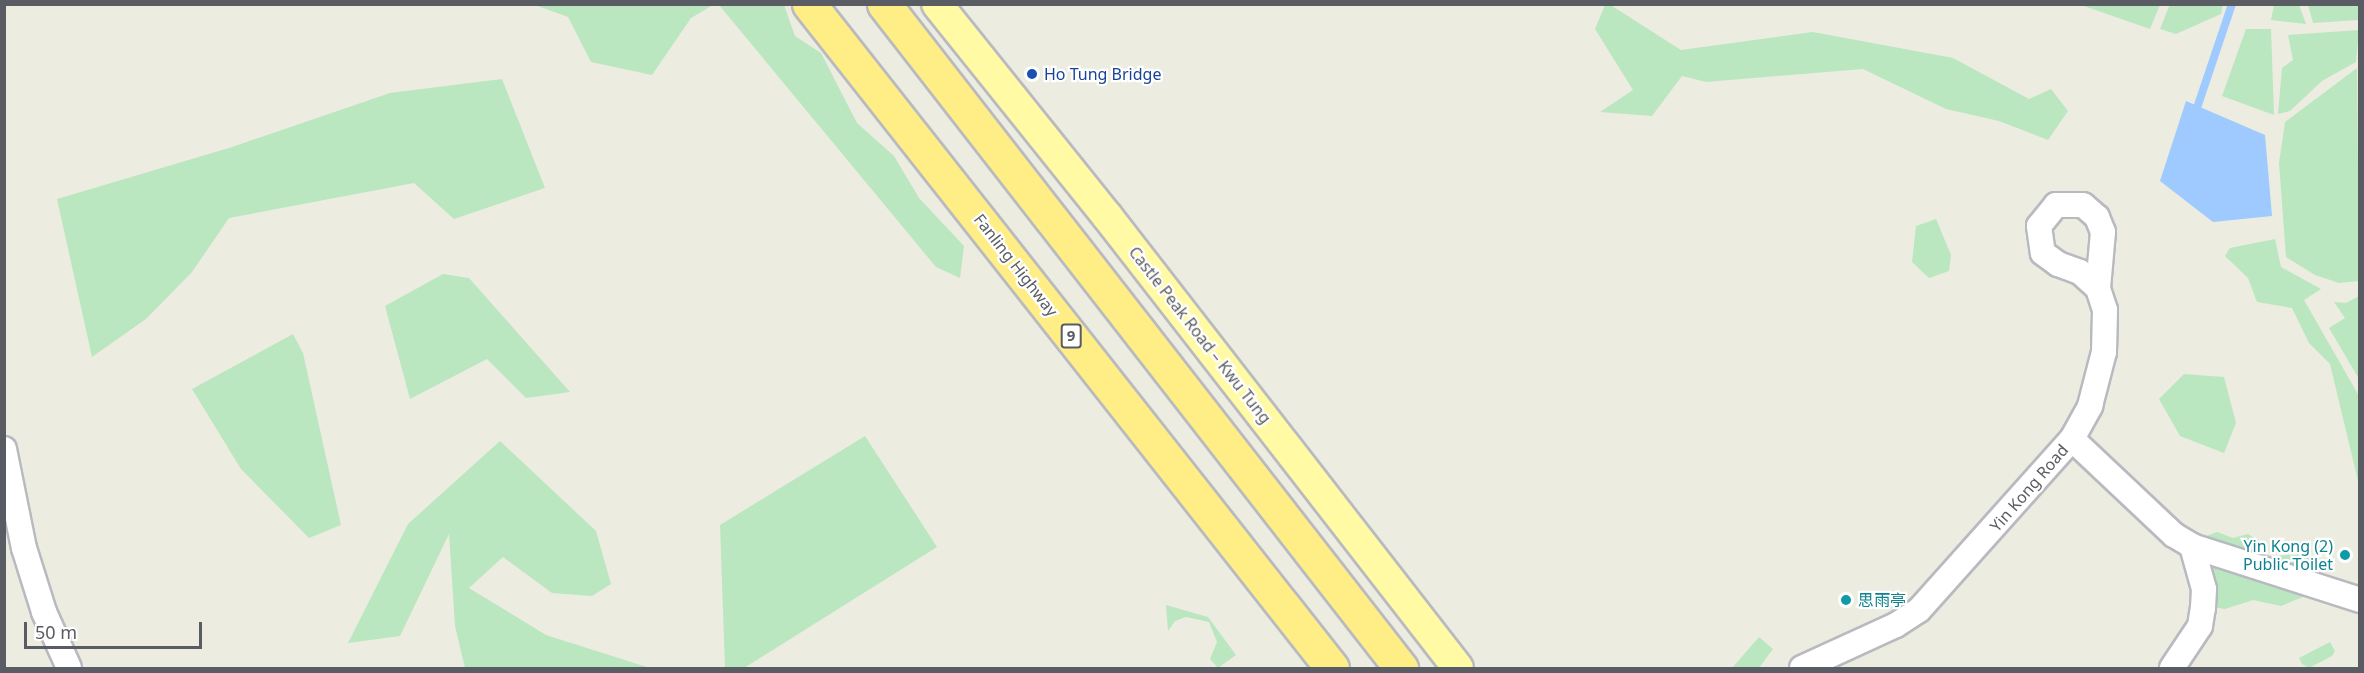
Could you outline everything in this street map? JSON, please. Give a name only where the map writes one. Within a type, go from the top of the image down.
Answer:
[{"type":"highway","name":"Fanling Highway","points":[[809,4],[1332,669]]},
{"type":"highway","points":[[884,4],[1401,669]]},
{"type":"main road","name":"Castle Peak Road – Kwu Tung","points":[[937,4],[1107,216],[1458,669]]},
{"type":"street","points":[[2072,439],[2090,406],[2104,352],[2105,310],[2098,288]]},
{"type":"street","name":"Yin Kong Road","points":[[1802,669],[1896,625],[1919,610],[1942,589],[2072,439],[2174,535],[2193,546],[2360,600]]},
{"type":"street","points":[[4,449],[14,550],[69,669]]},
{"type":"street","points":[[2172,669],[2200,626],[2204,589],[2193,546]]},
{"type":"green space","points":[[1609,4],[1681,50],[1813,32],[1953,58],[2029,99],[2051,89],[2068,111],[2048,140],[1999,121],[1946,109],[1863,69],[1706,82],[1682,76],[1652,116],[1600,112],[1633,90],[1595,29],[1605,5]]},
{"type":"green space","points":[[2170,4],[2223,5],[2221,14],[2176,34],[2160,29]]},
{"type":"green space","points":[[535,5],[713,5],[691,18],[652,75],[591,62],[568,17]]},
{"type":"green space","points":[[719,5],[784,5],[795,36],[821,53],[857,123],[894,156],[919,198],[964,246],[960,278],[936,267]]},
{"type":"green space","points":[[2081,5],[2160,5],[2150,29]]},
{"type":"green space","points":[[2274,5],[2299,5],[2306,24],[2271,20]]},
{"type":"green space","points":[[2308,5],[2359,5],[2359,20],[2313,23]]},
{"type":"green space","points":[[2246,29],[2271,29],[2274,115],[2222,96]]},
{"type":"green space","points":[[2359,30],[2356,62],[2322,81],[2290,111],[2278,114],[2282,68],[2293,60],[2288,35]]},
{"type":"green space","points":[[2357,68],[2359,281],[2339,283],[2315,275],[2286,257],[2279,163],[2285,122]]},
{"type":"green space","points":[[502,79],[545,188],[454,219],[414,183],[229,218],[192,272],[146,319],[92,357],[57,199],[229,148],[390,93]]},
{"type":"green space","points":[[1936,219],[1951,255],[1949,271],[1929,278],[1912,262],[1916,226]]},
{"type":"green space","points":[[2275,239],[2281,267],[2321,289],[2304,300],[2359,396],[2359,485],[2330,364],[2309,343],[2292,308],[2257,302],[2248,278],[2225,256],[2230,248]]},
{"type":"green space","points":[[443,274],[469,278],[570,392],[526,398],[487,359],[410,399],[385,306]]},
{"type":"green space","points":[[2360,296],[2359,379],[2329,328],[2345,318],[2334,302],[2346,303]]},
{"type":"green space","points":[[293,334],[303,353],[341,525],[309,538],[241,469],[192,389]]},
{"type":"green space","points":[[2184,374],[2224,377],[2236,423],[2224,453],[2180,436],[2159,399]]},
{"type":"green space","points":[[865,436],[937,547],[744,668],[725,668],[720,525]]},
{"type":"green space","points":[[500,441],[596,531],[611,584],[592,596],[552,593],[503,557],[469,588],[546,635],[650,668],[465,668],[455,626],[449,534],[400,636],[348,643],[408,524]]},
{"type":"green space","points":[[2217,532],[2233,538],[2248,534],[2259,541],[2261,554],[2255,569],[2277,556],[2299,554],[2317,562],[2305,596],[2281,606],[2253,600],[2225,609],[2212,607],[2193,541]]},
{"type":"green space","points":[[1166,605],[1208,617],[1236,655],[1218,668],[1210,659],[1217,642],[1209,622],[1186,617],[1175,621],[1168,631]]},
{"type":"green space","points":[[1759,637],[1773,649],[1759,668],[1732,668]]},
{"type":"green space","points":[[2330,642],[2335,651],[2332,656],[2309,668],[2302,664],[2299,658]]},
{"type":"water","points":[[2186,101],[2265,135],[2272,216],[2213,222],[2160,181]]},
{"type":"waterway","points":[[2198,105],[2232,4]]},
{"type":"place","name":"Ho Tung Bridge","points":[[1032,74]]},
{"type":"place","name":"Yin Kong (2) Public Toilet","points":[[2345,555]]},
{"type":"place","name":"思雨亭","points":[[1846,600]]}]
